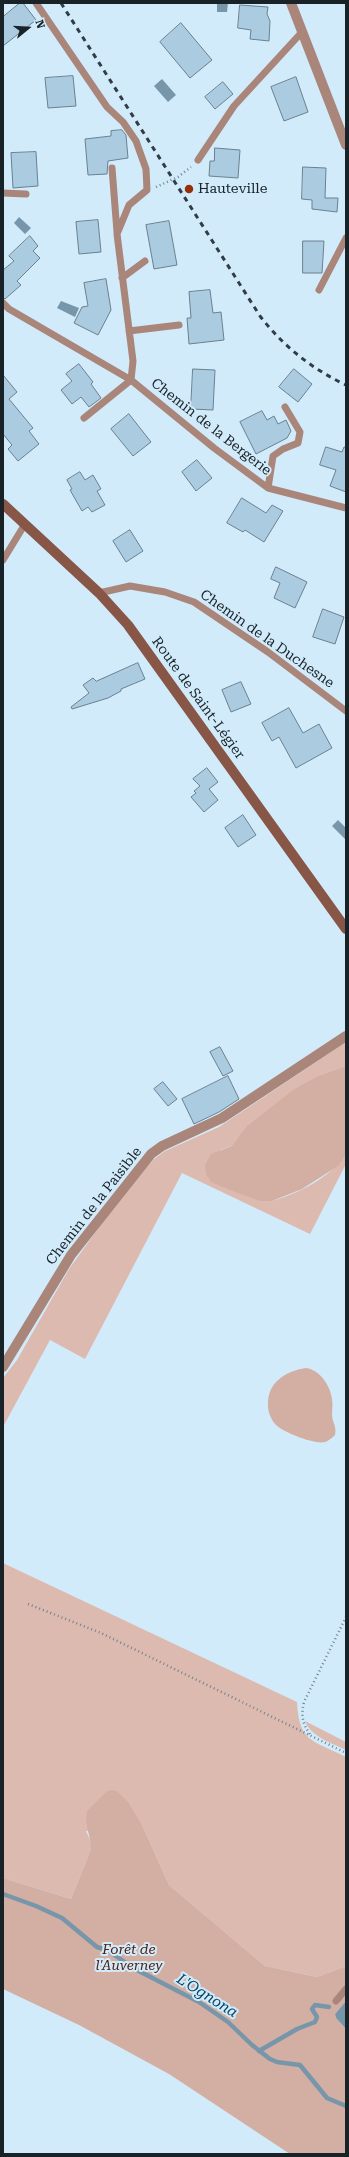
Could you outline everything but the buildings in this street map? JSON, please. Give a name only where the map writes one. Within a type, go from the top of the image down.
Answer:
[{"type":"main road","name":"Route de Saint-Légier","points":[[3,504],[99,593],[142,644],[346,929]]},
{"type":"street","points":[[291,3],[346,145]]},
{"type":"street","name":"Chemin de la Paisible","points":[[4,1364],[71,1255],[151,1154],[162,1146],[222,1118],[346,1036]]},
{"type":"lane","points":[[36,3],[107,107],[123,122],[134,136],[142,154],[146,169],[147,190]]},
{"type":"lane","points":[[198,160],[234,106],[302,32]]},
{"type":"lane","points":[[112,168],[117,234]]},
{"type":"lane","name":"Chemin de la Bergerie","points":[[131,380],[133,360],[117,234],[129,206],[147,190]]},
{"type":"lane","points":[[3,193],[26,194]]},
{"type":"lane","points":[[319,290],[346,238]]},
{"type":"lane","points":[[122,278],[145,261]]},
{"type":"lane","name":"Chemin de la Bergerie","points":[[3,303],[9,309],[131,380],[219,452],[268,488],[346,508]]},
{"type":"lane","points":[[129,331],[179,325]]},
{"type":"lane","points":[[84,418],[131,380]]},
{"type":"lane","points":[[268,488],[273,456],[283,449],[298,443],[300,432],[285,407]]},
{"type":"lane","points":[[3,560],[24,524]]},
{"type":"lane","name":"Chemin de la Duchesne","points":[[99,593],[130,586],[165,592],[194,602],[268,652],[346,712]]},
{"type":"lane","points":[[336,2001],[346,1989]]},
{"type":"path","points":[[147,190],[152,186],[158,188],[178,177],[198,160]]},
{"type":"path","points":[[28,1604],[101,1633],[346,1753]]},
{"type":"path","points":[[310,1735],[305,1728],[302,1717],[304,1702],[346,1617]]},
{"type":"shaded area","points":[[346,1042],[346,1066],[320,1075],[232,1146],[220,1150],[272,1201],[293,1194],[313,1184],[331,1171],[346,1155],[346,1164],[310,1234],[182,1173],[85,1359],[50,1340],[3,1427],[3,1378],[17,1360],[69,1269],[128,1187],[154,1159],[165,1151],[219,1127]]},
{"type":"shaded area","points":[[3,1563],[297,1702],[298,1715],[305,1733],[317,1743],[346,1757],[346,1966],[317,1977],[265,1966],[169,1885],[143,1827],[86,1831],[91,1842],[91,1849],[71,1899],[3,1878]]},
{"type":"shaded area","points":[[305,1721],[346,1742],[346,1750],[317,1735],[308,1727]]},
{"type":"green space","points":[[346,1066],[346,1155],[338,1166],[302,1189],[272,1201],[260,1201],[211,1182],[206,1174],[205,1165],[211,1154],[232,1146],[247,1126],[293,1090],[320,1075]]},
{"type":"green space","points":[[306,1368],[316,1372],[324,1379],[331,1394],[332,1417],[335,1427],[335,1435],[325,1442],[314,1442],[285,1431],[276,1425],[269,1413],[268,1397],[274,1384],[284,1375]]},
{"type":"green space","name":"Forêt de l'Auverney","points":[[107,1791],[117,1791],[128,1802],[143,1827],[169,1885],[265,1966],[317,1977],[346,1966],[346,2001],[335,2014],[336,2018],[346,2029],[346,2154],[290,2154],[169,2074],[79,2025],[3,1989],[3,1878],[71,1899],[91,1849],[86,1821],[87,1811]]},
{"type":"water","points":[[217,3],[228,3],[227,12],[217,12]]},
{"type":"water","points":[[162,79],[176,95],[168,102],[154,86]]},
{"type":"water","points":[[19,217],[31,228],[25,234],[14,223]]},
{"type":"water","points":[[61,301],[79,308],[75,317],[57,308]]},
{"type":"water","points":[[338,820],[346,828],[346,840],[332,826]]},
{"type":"water","points":[[346,2001],[346,2029],[336,2018],[335,2014]]},
{"type":"waterway","name":"L'Ognona","points":[[3,1894],[36,1906],[62,1918],[97,1947],[107,1950],[135,1969],[199,2002],[228,2022],[252,2045],[270,2059],[277,2062],[300,2065],[327,2098],[346,2106]]},
{"type":"waterway","points":[[259,2051],[297,2029],[315,2022],[317,2017],[312,2009],[315,2005],[329,2007]]},
{"type":"railway","points":[[61,3],[260,316],[278,337],[299,356],[321,372],[346,385]]},
{"type":"place","name":"Hauteville","points":[[189,189]]}]
